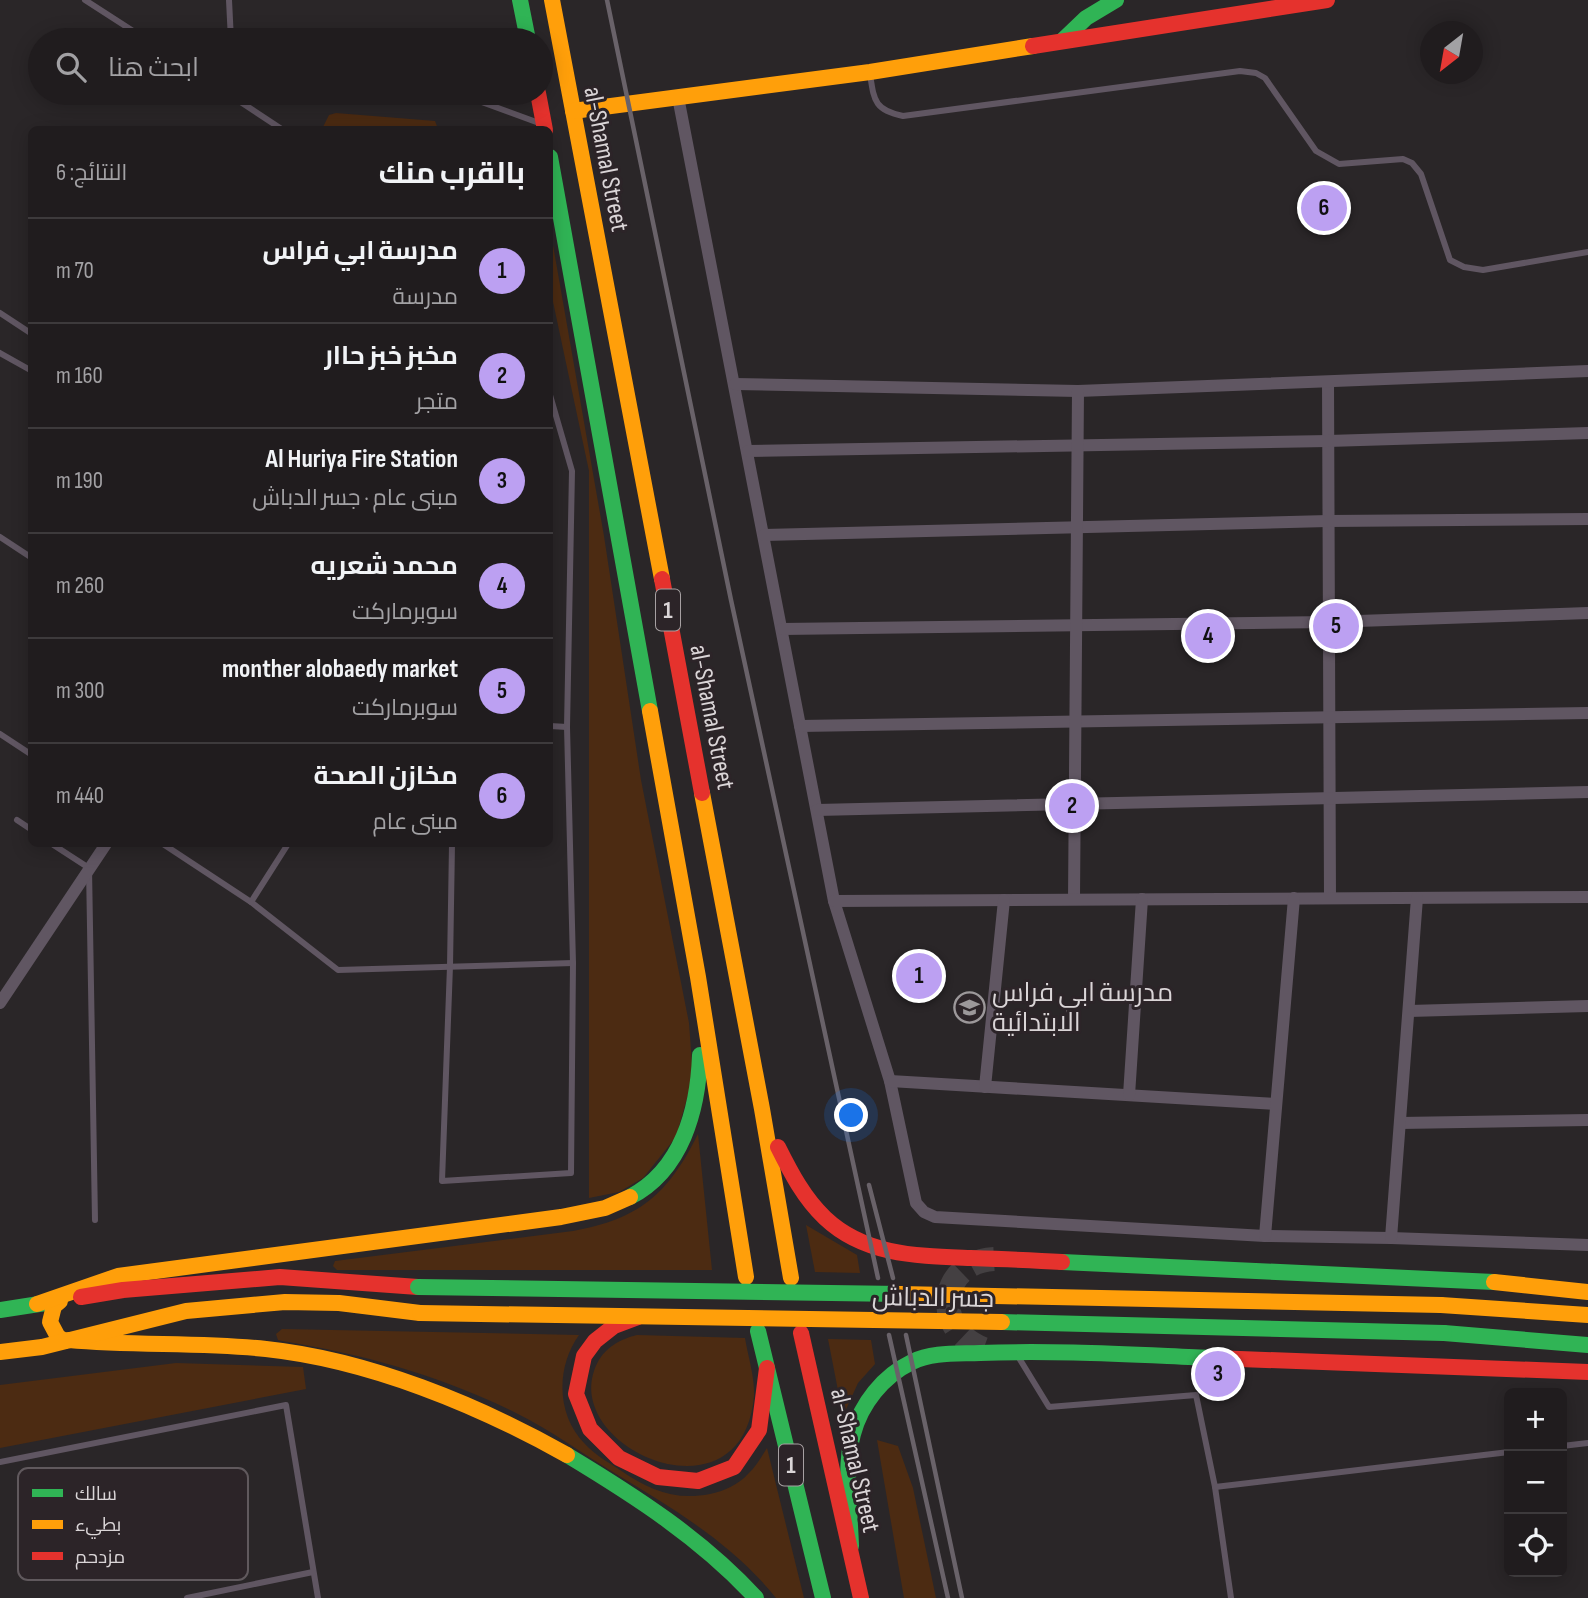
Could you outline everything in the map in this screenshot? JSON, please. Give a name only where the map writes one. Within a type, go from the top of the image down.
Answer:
[{"type":"main road","points":[[520,0],[526,28]]},
{"type":"main road","name":"al-Shamal Street","points":[[552,0],[762,1109],[790,1278]]},
{"type":"main road","points":[[1063,40],[1086,18],[1116,0]]},
{"type":"main road","points":[[573,111],[870,72],[1327,0]]},
{"type":"main road","points":[[540,105],[544,126]]},
{"type":"main road","name":"1","points":[[553,174],[698,977],[746,1277]]},
{"type":"main road","points":[[0,1310],[37,1304],[118,1276],[561,1217],[618,1203],[633,1196],[650,1184],[670,1161],[680,1147],[694,1115],[700,1082],[698,977]]},
{"type":"main road","points":[[762,1109],[789,1172],[813,1207],[850,1237],[886,1251],[923,1256],[1438,1278],[1523,1284],[1588,1293]]},
{"type":"main road","name":"جسر الدباش","points":[[37,1304],[123,1290],[280,1277],[418,1287],[996,1295],[1441,1305],[1588,1315]]},
{"type":"main road","points":[[60,1301],[54,1306],[50,1322],[58,1336],[67,1340],[214,1345],[304,1354],[408,1382],[460,1401],[557,1447],[601,1475],[716,1556],[756,1598]]},
{"type":"main road","name":"جسر الدباش","points":[[67,1340],[186,1311],[285,1302],[339,1303],[421,1313],[1444,1333],[1588,1345]]},
{"type":"main road","points":[[638,1317],[607,1329],[596,1338],[583,1358],[576,1379],[580,1415],[595,1437],[609,1450],[665,1480],[686,1483],[716,1477],[741,1460],[762,1425],[766,1405],[767,1368]]},
{"type":"main road","name":"1","points":[[758,1331],[823,1598]]},
{"type":"main road","name":"al-Shamal Street","points":[[801,1333],[861,1598]]},
{"type":"main road","points":[[0,1352],[42,1347],[67,1340]]},
{"type":"main road","points":[[851,1546],[849,1476],[852,1436],[863,1408],[880,1386],[906,1365],[934,1354],[1015,1352],[1338,1361],[1588,1372]]},
{"type":"street","points":[[678,97],[834,901],[891,1081],[916,1203],[923,1212],[935,1217],[1265,1236],[1588,1245]]},
{"type":"street","points":[[735,384],[1078,391],[1588,371]]},
{"type":"street","points":[[1328,382],[1330,897]]},
{"type":"street","points":[[1074,900],[1078,391]]},
{"type":"street","points":[[748,451],[1328,441],[1588,433]]},
{"type":"street","points":[[764,535],[1328,521],[1588,519]]},
{"type":"street","points":[[782,628],[1329,622],[1588,613]]},
{"type":"street","points":[[800,726],[1588,713]]},
{"type":"street","points":[[817,810],[1588,792]]},
{"type":"street","points":[[0,1003],[104,847]]},
{"type":"street","points":[[834,901],[1588,897]]},
{"type":"street","points":[[1265,1236],[1294,898]]},
{"type":"street","points":[[1391,1238],[1418,898]]},
{"type":"street","points":[[1129,1095],[1142,899]]},
{"type":"street","points":[[985,1087],[1003,900]]},
{"type":"street","points":[[1409,1011],[1588,1006]]},
{"type":"street","points":[[891,1081],[1276,1104]]},
{"type":"street","points":[[1400,1122],[1588,1120]]},
{"type":"lane","points":[[85,0],[128,28]]},
{"type":"lane","points":[[229,0],[230,28]]},
{"type":"lane","points":[[870,72],[875,101],[883,110],[903,116],[1240,71],[1256,73],[1265,78],[1316,151],[1339,164],[1403,159],[1412,163],[1422,174],[1450,260],[1464,267],[1483,270],[1588,251]]},
{"type":"lane","points":[[248,105],[277,126]]},
{"type":"lane","points":[[494,105],[542,126]]},
{"type":"lane","points":[[0,313],[28,331]]},
{"type":"lane","points":[[0,353],[28,369]]},
{"type":"lane","points":[[452,847],[442,1181],[571,1173],[573,963],[567,727],[572,471],[553,405]]},
{"type":"lane","points":[[0,537],[28,555]]},
{"type":"lane","points":[[553,726],[567,727]]},
{"type":"lane","points":[[0,734],[28,752]]},
{"type":"lane","points":[[17,820],[28,827]]},
{"type":"lane","points":[[57,847],[89,868],[95,1220]]},
{"type":"lane","points":[[168,847],[251,902],[338,970],[573,963]]},
{"type":"lane","points":[[251,902],[286,847]]},
{"type":"lane","points":[[1015,1352],[1049,1407],[1196,1395],[1215,1487],[1231,1598]]},
{"type":"lane","points":[[0,1462],[286,1405],[317,1598]]},
{"type":"lane","points":[[1567,1445],[1588,1443]]},
{"type":"lane","points":[[1215,1487],[1504,1453]]},
{"type":"lane","points":[[187,1598],[313,1573]]},
{"type":"shaded area","points":[[336,113],[435,121],[437,126],[324,126],[329,115]]},
{"type":"shaded area","points":[[553,245],[604,536],[641,780],[689,1023],[693,1077],[676,1137],[643,1178],[619,1192],[589,1198],[589,471],[553,302]]},
{"type":"shaded area","points":[[698,1134],[712,1270],[337,1270],[333,1266],[335,1261],[573,1231],[617,1219],[634,1211],[663,1188],[687,1155]]},
{"type":"shaded area","points":[[806,1225],[857,1255],[860,1273],[815,1272]]},
{"type":"shaded area","points":[[282,1329],[579,1335],[571,1348],[563,1376],[562,1391],[569,1419],[575,1432],[589,1448],[631,1477],[674,1495],[710,1494],[740,1481],[754,1468],[767,1448],[804,1598],[776,1598],[741,1561],[702,1529],[529,1420],[431,1377],[372,1360],[278,1340],[276,1334]]},
{"type":"shaded area","points":[[637,1335],[745,1338],[754,1396],[743,1435],[721,1458],[691,1466],[660,1462],[630,1448],[606,1427],[593,1400],[594,1371],[601,1357],[611,1347]]},
{"type":"shaded area","points":[[828,1339],[871,1340],[875,1364],[858,1383],[843,1416]]},
{"type":"shaded area","points":[[176,1363],[303,1367],[306,1389],[0,1448],[0,1385]]},
{"type":"shaded area","points":[[877,1440],[898,1446],[913,1488],[936,1598],[904,1598]]},
{"type":"tunnel","points":[[994,1259],[975,1263],[961,1273],[952,1286],[948,1301],[951,1317],[959,1332],[973,1344],[994,1352]]},
{"type":"railway","points":[[607,0],[731,600],[878,1278]]},
{"type":"railway","points":[[869,1185],[893,1278]]},
{"type":"railway","points":[[889,1335],[948,1598]]},
{"type":"railway","points":[[906,1335],[962,1598]]},
{"type":"traffic: fast","points":[[520,0],[526,28]]},
{"type":"traffic: fast","points":[[1063,40],[1086,18],[1116,0]]},
{"type":"traffic: fast","points":[[553,174],[650,711]]},
{"type":"traffic: fast","points":[[630,1197],[663,1171],[684,1137],[696,1097],[700,1055]]},
{"type":"traffic: fast","points":[[1062,1262],[1494,1282]]},
{"type":"traffic: fast","points":[[418,1287],[900,1294]]},
{"type":"traffic: fast","points":[[0,1310],[52,1302]]},
{"type":"traffic: fast","points":[[1002,1322],[1444,1333]]},
{"type":"traffic: fast","points":[[758,1331],[823,1598]]},
{"type":"traffic: fast","points":[[1444,1333],[1588,1345]]},
{"type":"traffic: fast","points":[[851,1546],[848,1490],[853,1434],[862,1412],[875,1392],[892,1375],[912,1362],[945,1354],[1009,1352],[1214,1358]]},
{"type":"traffic: fast","points":[[567,1455],[667,1520],[713,1557],[756,1598]]},
{"type":"traffic: slow","points":[[552,0],[662,579]]},
{"type":"traffic: slow","points":[[573,111],[870,72],[1033,46]]},
{"type":"traffic: slow","points":[[650,711],[698,977],[746,1277]]},
{"type":"traffic: slow","points":[[702,793],[791,1278]]},
{"type":"traffic: slow","points":[[37,1304],[118,1276],[561,1217],[605,1208],[630,1197]]},
{"type":"traffic: slow","points":[[1494,1282],[1588,1292]]},
{"type":"traffic: slow","points":[[900,1294],[1441,1305]]},
{"type":"traffic: slow","points":[[60,1301],[54,1306],[50,1322],[58,1337],[65,1341]]},
{"type":"traffic: slow","points":[[0,1352],[42,1347],[186,1311],[285,1302],[339,1303],[420,1313]]},
{"type":"traffic: slow","points":[[1441,1305],[1588,1315]]},
{"type":"traffic: slow","points":[[420,1313],[1002,1322]]},
{"type":"traffic: slow","points":[[69,1340],[266,1349],[344,1363],[422,1387],[460,1402],[567,1455]]},
{"type":"traffic: jam","points":[[1033,46],[1327,0]]},
{"type":"traffic: jam","points":[[540,105],[544,126]]},
{"type":"traffic: jam","points":[[662,579],[702,793]]},
{"type":"traffic: jam","points":[[778,1147],[798,1185],[817,1210],[841,1231],[857,1240],[894,1252],[912,1254],[1062,1262]]},
{"type":"traffic: jam","points":[[81,1297],[123,1290],[280,1277],[418,1287]]},
{"type":"traffic: jam","points":[[638,1317],[614,1326],[595,1341],[584,1356],[576,1394],[590,1429],[619,1458],[658,1477],[698,1481],[734,1467],[759,1430],[767,1368]]},
{"type":"traffic: jam","points":[[801,1333],[861,1598]]},
{"type":"traffic: jam","points":[[1214,1358],[1588,1372]]},
{"type":"place","name":"مخازن الصحة","points":[[1324,208]]},
{"type":"place","name":"monther alobaedy market","points":[[1336,626]]},
{"type":"place","name":"محمد شعريه","points":[[1208,636]]},
{"type":"place","name":"مخبز خبز حاار","points":[[1072,806]]},
{"type":"place","name":"مدرسة ابي فراس","points":[[919,976]]},
{"type":"place","name":"مدرسة ابي فراس الابتدائية","points":[[969,1007]]},
{"type":"place","name":"Al Huriya Fire Station","points":[[1218,1374]]}]
